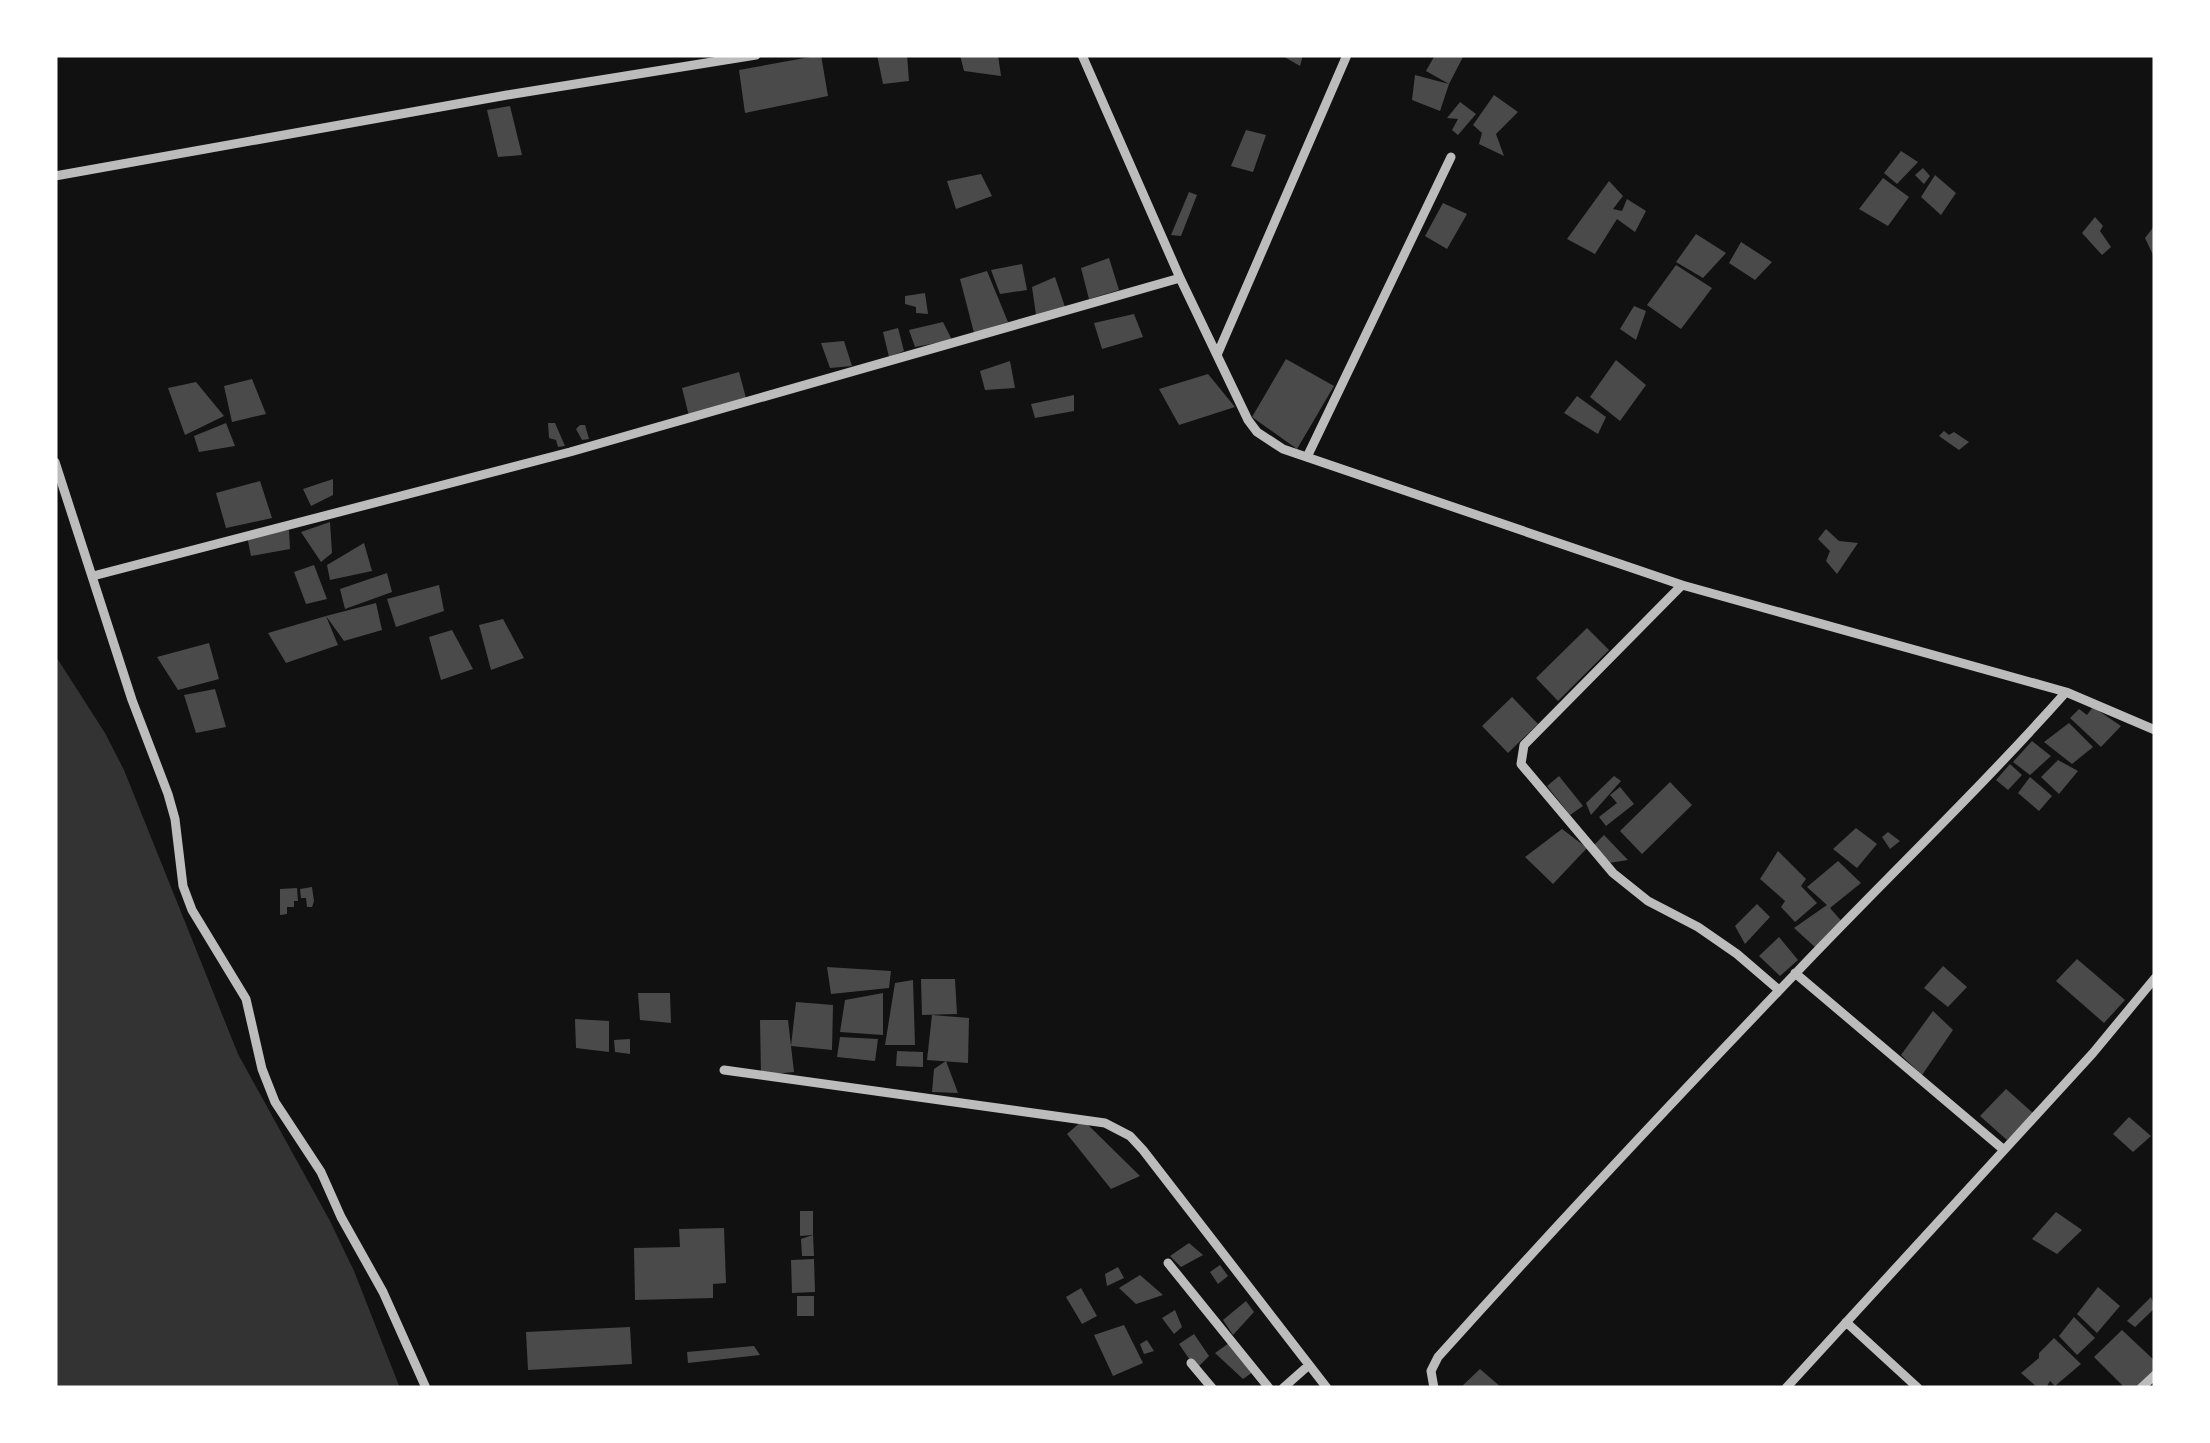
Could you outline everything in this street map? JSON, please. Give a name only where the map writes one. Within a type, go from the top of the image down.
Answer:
[{"type":"street","points":[[55,176],[506,95],[756,55]]},
{"type":"street","points":[[1082,55],[1180,278],[1248,420],[1257,432],[1283,449],[1682,586],[2066,692],[2155,730]]},
{"type":"street","points":[[1218,356],[1346,55]]},
{"type":"street","points":[[1308,457],[1451,157]]},
{"type":"street","points":[[93,576],[570,452],[1180,278]]},
{"type":"street","points":[[55,462],[132,700],[172,807],[183,886],[192,910],[246,998],[262,1069],[275,1102],[322,1172],[426,1388]]},
{"type":"street","points":[[1682,586],[1524,746],[1521,764],[1614,873],[1648,901],[1728,948],[1779,990]]},
{"type":"street","points":[[1434,1388],[1431,1371],[1438,1357],[1795,973],[2066,692]]},
{"type":"street","points":[[1795,973],[2004,1150]]},
{"type":"street","points":[[1786,1388],[2093,1053],[2155,978]]},
{"type":"street","points":[[724,1070],[1105,1123],[1117,1128],[1143,1150],[1327,1388]]},
{"type":"street","points":[[1168,1264],[1270,1388]]},
{"type":"street","points":[[1846,1322],[1918,1388]]},
{"type":"street","points":[[1191,1363],[1212,1388]]},
{"type":"street","points":[[1283,1388],[1310,1365]]},
{"type":"street","points":[[2141,1388],[2155,1374]]},
{"type":"shaded area","points":[[55,655],[124,770],[238,1054],[330,1221],[400,1388],[55,1388]]},
{"type":"building","points":[[821,55],[828,96],[745,113],[739,70]]},
{"type":"building","points":[[877,55],[907,55],[909,81],[883,84]]},
{"type":"building","points":[[960,55],[998,55],[1001,76],[964,71]]},
{"type":"building","points":[[1281,55],[1303,55],[1300,66]]},
{"type":"building","points":[[1435,55],[1464,55],[1449,84],[1426,71]]},
{"type":"building","points":[[1415,75],[1449,84],[1440,111],[1412,100]]},
{"type":"building","points":[[1494,95],[1518,112],[1496,134],[1504,156],[1479,144],[1482,133],[1473,125]]},
{"type":"building","points":[[1460,102],[1476,114],[1458,135],[1452,130],[1458,119],[1447,118]]},
{"type":"building","points":[[510,106],[522,155],[498,157],[487,110]]},
{"type":"building","points":[[1246,130],[1266,135],[1253,172],[1231,166]]},
{"type":"building","points":[[1901,151],[1918,162],[1897,184],[1884,173]]},
{"type":"building","points":[[1923,168],[1930,176],[1924,184],[1915,175]]},
{"type":"building","points":[[981,174],[992,196],[956,209],[947,181]]},
{"type":"building","points":[[1935,175],[1956,193],[1941,215],[1921,197]]},
{"type":"building","points":[[1883,178],[1909,197],[1888,226],[1859,209]]},
{"type":"building","points":[[1609,181],[1623,196],[1613,209],[1622,211],[1627,199],[1646,211],[1635,232],[1617,219],[1595,254],[1567,239]]},
{"type":"building","points":[[1189,192],[1197,195],[1181,236],[1171,235]]},
{"type":"building","points":[[1443,203],[1467,214],[1447,249],[1425,236]]},
{"type":"building","points":[[2095,217],[2111,247],[2102,255],[2082,233]]},
{"type":"building","points":[[2155,225],[2155,259],[2145,238]]},
{"type":"building","points":[[1696,234],[1726,253],[1703,278],[1676,262]]},
{"type":"building","points":[[1741,242],[1772,262],[1755,280],[1729,263]]},
{"type":"building","points":[[1109,258],[1119,290],[1089,299],[1081,268]]},
{"type":"building","points":[[1022,264],[1027,290],[1000,294],[991,270]]},
{"type":"building","points":[[1676,265],[1712,288],[1681,329],[1647,305]]},
{"type":"building","points":[[987,271],[1008,322],[974,333],[960,279]]},
{"type":"building","points":[[1055,277],[1065,307],[1036,315],[1032,287]]},
{"type":"building","points":[[925,293],[928,314],[916,313],[916,307],[905,304],[905,296]]},
{"type":"building","points":[[1634,306],[1646,311],[1636,340],[1620,329]]},
{"type":"building","points":[[1134,314],[1143,337],[1102,349],[1094,323]]},
{"type":"building","points":[[943,322],[952,340],[915,347],[909,330]]},
{"type":"building","points":[[898,328],[904,351],[889,357],[883,332]]},
{"type":"building","points":[[844,341],[852,366],[830,368],[821,343]]},
{"type":"building","points":[[1286,359],[1334,386],[1297,449],[1252,417]]},
{"type":"building","points":[[1616,360],[1646,385],[1620,421],[1590,397]]},
{"type":"building","points":[[1010,361],[1015,388],[985,390],[980,371]]},
{"type":"building","points":[[739,372],[746,398],[689,416],[682,388]]},
{"type":"building","points":[[1208,374],[1235,407],[1179,425],[1159,389]]},
{"type":"building","points":[[252,379],[266,414],[232,422],[224,386]]},
{"type":"building","points":[[196,382],[224,416],[185,435],[168,388]]},
{"type":"building","points":[[1074,395],[1074,411],[1035,418],[1031,404]]},
{"type":"building","points":[[1577,396],[1606,417],[1598,434],[1564,413]]},
{"type":"building","points":[[226,423],[235,446],[199,452],[194,436]]},
{"type":"building","points":[[548,423],[555,423],[565,446],[558,447],[556,440],[549,438]]},
{"type":"building","points":[[585,425],[589,439],[582,440],[576,429]]},
{"type":"building","points":[[1944,431],[1949,435],[1954,432],[1969,442],[1959,450],[1939,436]]},
{"type":"building","points":[[333,479],[333,495],[311,506],[303,489]]},
{"type":"building","points":[[260,481],[272,518],[226,528],[216,493]]},
{"type":"building","points":[[330,522],[332,553],[321,562],[301,532]]},
{"type":"building","points":[[1826,529],[1839,541],[1858,543],[1837,574],[1826,561],[1830,551],[1818,539]]},
{"type":"building","points":[[289,530],[290,549],[251,556],[247,536]]},
{"type":"building","points":[[364,543],[372,571],[330,580],[327,565]]},
{"type":"building","points":[[314,565],[327,599],[306,604],[294,572]]},
{"type":"building","points":[[387,573],[392,592],[345,609],[340,589]]},
{"type":"building","points":[[439,585],[444,611],[396,627],[387,599]]},
{"type":"building","points":[[376,603],[382,630],[344,641],[326,616]]},
{"type":"building","points":[[326,616],[338,645],[286,663],[268,633]]},
{"type":"building","points":[[503,619],[524,658],[491,670],[479,625]]},
{"type":"building","points":[[1587,628],[1609,650],[1558,701],[1536,678]]},
{"type":"building","points":[[452,630],[473,669],[441,680],[429,637]]},
{"type":"building","points":[[209,643],[219,679],[178,690],[157,657]]},
{"type":"building","points":[[215,689],[226,727],[196,733],[184,695]]},
{"type":"building","points":[[1512,697],[1538,724],[1508,753],[1482,726]]},
{"type":"building","points":[[2093,707],[2121,726],[2101,747],[2070,718],[2079,709],[2087,715]]},
{"type":"building","points":[[2069,723],[2093,747],[2072,764],[2044,742]]},
{"type":"building","points":[[2032,741],[2051,756],[2030,775],[2013,762]]},
{"type":"building","points":[[2058,760],[2078,771],[2059,794],[2041,777]]},
{"type":"building","points":[[2010,764],[2022,775],[2008,790],[1996,780]]},
{"type":"building","points":[[1559,776],[1583,806],[1570,815],[1547,786]]},
{"type":"building","points":[[1614,776],[1621,781],[1591,815],[1586,803]]},
{"type":"building","points":[[2030,777],[2052,796],[2039,811],[2018,793]]},
{"type":"building","points":[[1670,782],[1692,805],[1642,854],[1620,831]]},
{"type":"building","points":[[1620,787],[1634,804],[1606,826],[1599,817],[1617,803],[1610,795]]},
{"type":"building","points":[[1856,828],[1877,844],[1857,868],[1833,849]]},
{"type":"building","points":[[1562,829],[1587,848],[1553,884],[1525,857]]},
{"type":"building","points":[[1888,832],[1900,841],[1890,849],[1882,837]]},
{"type":"building","points":[[1604,835],[1628,860],[1609,863],[1594,845]]},
{"type":"building","points":[[1778,851],[1806,879],[1801,886],[1817,903],[1795,922],[1781,907],[1785,901],[1760,879]]},
{"type":"building","points":[[1838,861],[1861,883],[1830,908],[1844,924],[1816,948],[1794,928],[1827,905],[1807,887]]},
{"type":"building","points":[[312,887],[314,901],[312,907],[307,907],[300,889]]},
{"type":"building","points":[[297,888],[298,901],[294,901],[294,907],[287,907],[287,914],[280,915],[280,889]]},
{"type":"building","points":[[1757,904],[1770,917],[1745,944],[1735,926]]},
{"type":"building","points":[[1779,937],[1798,960],[1780,976],[1759,956]]},
{"type":"building","points":[[2077,959],[2125,1000],[2104,1023],[2056,981]]},
{"type":"building","points":[[1943,966],[1967,987],[1948,1007],[1924,988]]},
{"type":"building","points":[[827,967],[891,971],[889,988],[831,994]]},
{"type":"building","points":[[921,979],[955,979],[957,1014],[922,1015]]},
{"type":"building","points":[[913,980],[915,1045],[885,1045],[895,983]]},
{"type":"building","points":[[638,993],[670,993],[671,1023],[640,1020]]},
{"type":"building","points":[[883,993],[883,1035],[840,1032],[845,1000]]},
{"type":"building","points":[[796,1002],[833,1005],[832,1050],[791,1046]]},
{"type":"building","points":[[1933,1011],[1953,1030],[1922,1075],[1901,1055]]},
{"type":"building","points":[[932,1015],[969,1018],[968,1063],[927,1060]]},
{"type":"building","points":[[575,1019],[609,1021],[609,1052],[576,1048]]},
{"type":"building","points":[[760,1020],[788,1020],[794,1072],[761,1075]]},
{"type":"building","points":[[840,1037],[878,1039],[875,1061],[837,1057]]},
{"type":"building","points":[[630,1039],[630,1054],[615,1052],[614,1040]]},
{"type":"building","points":[[897,1051],[923,1052],[923,1067],[896,1066]]},
{"type":"building","points":[[946,1061],[958,1093],[932,1092],[934,1069]]},
{"type":"building","points":[[2006,1089],[2033,1113],[2007,1140],[1980,1116]]},
{"type":"building","points":[[2129,1117],[2151,1136],[2133,1152],[2113,1134]]},
{"type":"building","points":[[1083,1120],[1140,1176],[1111,1189],[1067,1134]]},
{"type":"building","points":[[800,1211],[813,1211],[813,1235],[800,1236]]},
{"type":"building","points":[[2056,1212],[2082,1230],[2057,1254],[2032,1239]]},
{"type":"building","points":[[724,1228],[726,1283],[713,1284],[713,1298],[635,1300],[634,1248],[680,1247],[679,1229]]},
{"type":"building","points":[[813,1235],[814,1256],[802,1256],[801,1239]]},
{"type":"building","points":[[1189,1243],[1203,1255],[1181,1267],[1170,1256]]},
{"type":"building","points":[[814,1259],[815,1292],[792,1293],[791,1260]]},
{"type":"building","points":[[1220,1265],[1228,1276],[1218,1284],[1210,1272]]},
{"type":"building","points":[[1118,1267],[1124,1278],[1107,1286],[1105,1274]]},
{"type":"building","points":[[1140,1275],[1163,1295],[1136,1304],[1119,1288]]},
{"type":"building","points":[[2098,1287],[2120,1306],[2097,1333],[2077,1314]]},
{"type":"building","points":[[1081,1288],[1097,1316],[1082,1324],[1066,1297]]},
{"type":"building","points":[[797,1296],[814,1296],[814,1316],[797,1316]]},
{"type":"building","points":[[2151,1297],[2155,1308],[2135,1327],[2127,1321]]},
{"type":"building","points":[[1246,1301],[1254,1312],[1233,1335],[1223,1320]]},
{"type":"building","points":[[1175,1310],[1182,1327],[1174,1334],[1162,1318]]},
{"type":"building","points":[[2074,1317],[2095,1338],[2077,1355],[2059,1336]]},
{"type":"building","points":[[1124,1325],[1143,1363],[1113,1376],[1094,1335]]},
{"type":"building","points":[[630,1327],[632,1364],[528,1370],[526,1332]]},
{"type":"building","points":[[2122,1330],[2155,1361],[2155,1371],[2137,1388],[2125,1388],[2094,1357]]},
{"type":"building","points":[[1194,1334],[1209,1356],[1196,1369],[1179,1344]]},
{"type":"building","points":[[2054,1338],[2081,1364],[2055,1386],[2050,1381],[2046,1388],[2038,1388],[2021,1373]]},
{"type":"building","points":[[1147,1340],[1154,1351],[1144,1354],[1140,1344]]},
{"type":"building","points":[[1232,1341],[1253,1372],[1243,1379],[1215,1353]]},
{"type":"building","points":[[754,1346],[760,1355],[688,1363],[687,1352]]},
{"type":"building","points":[[1480,1369],[1502,1388],[1460,1388]]}]
